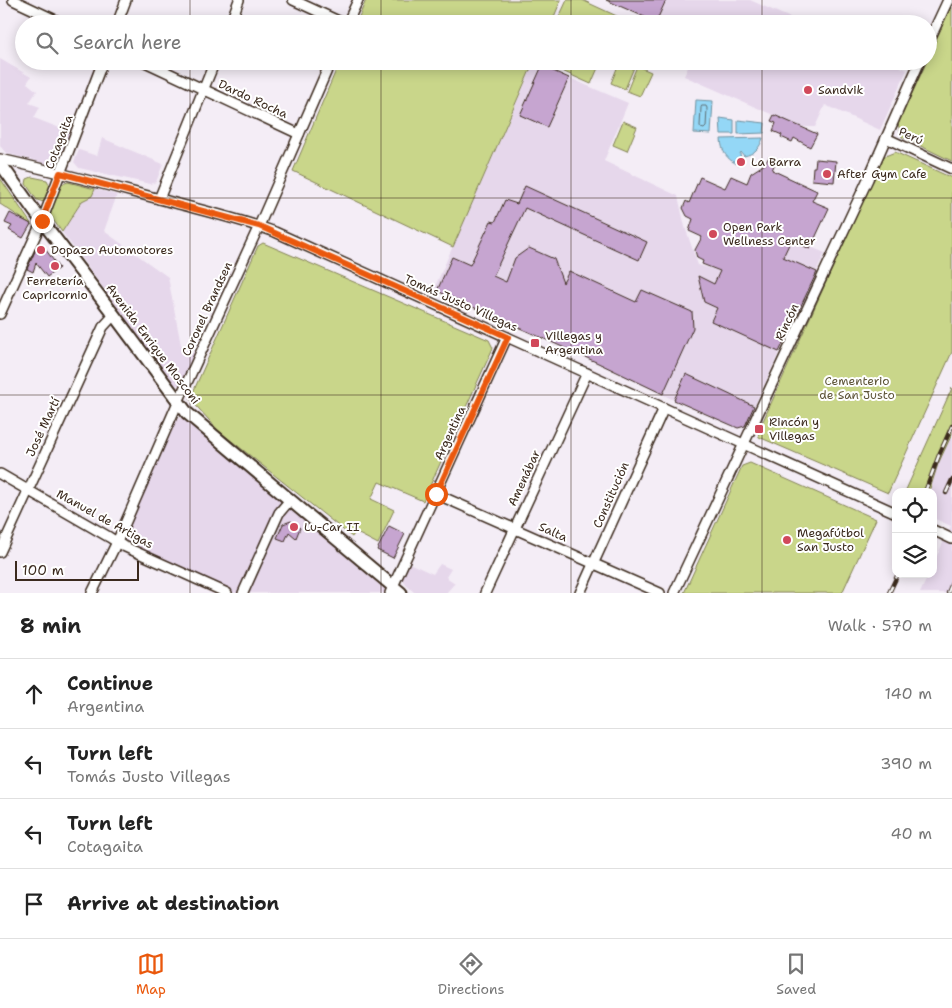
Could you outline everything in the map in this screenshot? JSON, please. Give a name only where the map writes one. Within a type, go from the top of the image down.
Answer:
[{"type":"main road","name":"Avenida Enrique Mosconi","points":[[0,163],[187,413],[395,591]]},
{"type":"street","points":[[12,0],[44,15]]},
{"type":"street","points":[[120,15],[126,0]]},
{"type":"street","points":[[233,15],[239,0]]},
{"type":"street","points":[[293,0],[326,15]]},
{"type":"street","points":[[350,15],[358,0]]},
{"type":"street","points":[[937,24],[948,0]]},
{"type":"street","name":"Cotagaita","points":[[0,314],[42,221],[100,70]]},
{"type":"street","name":"Dardo Rocha","points":[[162,70],[299,134]]},
{"type":"street","points":[[159,199],[211,70]]},
{"type":"street","name":"Coronel Brandsen","points":[[92,593],[117,542],[327,70]]},
{"type":"street","name":"Rincón","points":[[674,593],[916,70]]},
{"type":"street","name":"Perú","points":[[886,138],[952,169]]},
{"type":"street","name":"Tomás Justo Villegas","points":[[0,158],[259,226],[892,511]]},
{"type":"street","name":"José Martí","points":[[0,552],[103,327],[114,315]]},
{"type":"street","name":"Argentina","points":[[395,591],[436,494],[508,337]]},
{"type":"street","name":"Amenábar","points":[[485,593],[586,373]]},
{"type":"street","name":"Constitución","points":[[580,593],[664,408]]},
{"type":"street","name":"Manuel de Artigas","points":[[0,474],[132,550],[227,593]]},
{"type":"street","name":"Salta","points":[[436,494],[660,593]]},
{"type":"street","points":[[243,593],[279,513],[290,500]]},
{"type":"street","points":[[937,532],[952,539]]},
{"type":"shaded area","points":[[666,0],[750,0],[784,15],[659,15]]},
{"type":"shaded area","points":[[0,59],[15,68],[15,70],[19,70],[31,77],[27,83],[37,91],[29,103],[40,107],[34,118],[70,132],[58,162],[52,165],[6,153],[0,146]]},
{"type":"shaded area","points":[[531,70],[550,70],[628,103],[604,161],[678,196],[685,227],[698,265],[720,271],[755,224],[778,172],[817,191],[812,201],[829,208],[811,247],[825,253],[745,426],[738,428],[434,289]]},
{"type":"shaded area","name":"Sandvik","points":[[687,70],[907,70],[880,130],[825,105],[815,127],[801,127],[684,76]]},
{"type":"shaded area","points":[[102,138],[163,164],[156,182],[150,184],[79,168],[74,162],[79,150],[97,156]]},
{"type":"shaded area","points":[[95,189],[117,195],[104,231],[168,277],[181,345],[196,355],[184,382],[180,385],[175,385],[62,232],[82,201],[92,196]]},
{"type":"shaded area","points":[[952,388],[952,593],[920,593],[927,578],[937,578],[937,556],[951,526],[937,520],[937,488],[907,488]]},
{"type":"shaded area","points":[[179,418],[184,419],[389,593],[235,593],[129,546],[125,542],[124,537]]},
{"type":"shaded area","points":[[409,563],[433,574],[440,564],[451,569],[446,577],[455,583],[446,593],[415,593],[406,585],[402,576]]},
{"type":"green space","points":[[366,0],[561,0],[555,15],[360,15]]},
{"type":"green space","points":[[567,0],[582,0],[614,15],[560,15]]},
{"type":"green space","points":[[952,5],[952,161],[902,137],[898,124],[923,70],[937,70],[937,38]]},
{"type":"green space","points":[[336,70],[530,70],[453,247],[293,171]]},
{"type":"green space","points":[[560,70],[597,70],[591,84]]},
{"type":"green space","points":[[616,70],[633,70],[625,89],[611,83]]},
{"type":"green space","points":[[635,70],[651,72],[640,96],[627,91]]},
{"type":"green space","points":[[623,121],[637,127],[627,151],[613,145]]},
{"type":"green space","name":"Cementerio de San Justo","points":[[895,152],[952,178],[952,352],[888,493],[759,437],[758,432],[883,157]]},
{"type":"green space","points":[[32,177],[47,180],[51,188],[44,202],[37,200],[26,184],[27,179]]},
{"type":"green space","points":[[0,178],[32,225],[0,204]]},
{"type":"green space","points":[[68,182],[95,189],[92,196],[82,201],[62,232],[50,213],[59,186]]},
{"type":"green space","points":[[263,243],[489,340],[493,348],[423,501],[379,482],[371,499],[394,510],[378,544],[355,532],[352,537],[218,430],[190,399],[258,246]]},
{"type":"green space","points":[[952,388],[952,434],[938,464],[930,488],[907,488]]},
{"type":"green space","name":"Megafútbol San Justo","points":[[750,463],[876,519],[842,593],[684,593],[742,466]]},
{"type":"water","points":[[696,100],[713,101],[711,134],[694,133]]},
{"type":"water","points":[[720,118],[734,120],[734,134],[721,134]]},
{"type":"water","points":[[738,120],[765,123],[764,133],[738,134]]},
{"type":"water","points":[[763,138],[754,152],[744,156],[741,152],[739,165],[726,155],[722,148],[721,139]]},
{"type":"building","points":[[606,0],[666,0],[659,15],[640,15]]},
{"type":"building","points":[[540,70],[551,70],[569,78],[547,127],[520,115]]},
{"type":"building","points":[[774,115],[817,134],[810,147],[794,138],[792,142],[773,131],[776,123],[771,121]]},
{"type":"building","points":[[769,157],[777,159],[772,170],[817,191],[812,201],[829,208],[810,249],[791,240],[783,257],[817,272],[779,352],[711,321],[717,308],[704,302],[698,276],[714,284],[720,271],[702,264],[703,261],[697,258],[695,250],[702,237],[689,231],[693,219],[687,216],[683,208],[686,201],[689,203],[700,177],[725,188],[731,176],[747,183],[751,173],[765,164]]},
{"type":"building","points":[[816,159],[836,161],[834,182],[812,180]]},
{"type":"building","points":[[525,186],[647,242],[639,260],[525,208],[493,276],[506,282],[515,258],[529,248],[554,259],[563,283],[569,271],[636,302],[642,290],[692,312],[693,328],[663,394],[437,291],[452,257],[470,265],[491,221],[495,222],[505,200],[517,204]]},
{"type":"building","points":[[10,213],[31,224],[23,238],[9,230],[12,226],[5,223]]},
{"type":"building","points":[[43,246],[59,268],[47,277],[36,263],[33,272],[27,269],[37,247]]},
{"type":"building","points":[[686,374],[754,406],[745,426],[738,428],[674,400]]},
{"type":"building","points":[[291,521],[300,528],[296,538],[289,532],[285,541],[277,538],[283,524]]},
{"type":"building","points":[[389,526],[405,534],[393,558],[377,550]]},
{"type":"railway","points":[[927,488],[952,426]]},
{"type":"railway","points":[[946,493],[952,480]]},
{"type":"railway","points":[[889,593],[896,578]]},
{"type":"railway","points":[[948,593],[952,583]]},
{"type":"place","name":"Sandvik","points":[[808,90]]},
{"type":"place","name":"La Barra","points":[[741,162]]},
{"type":"place","name":"After Gym Cafe","points":[[827,174]]},
{"type":"place","name":"Open Park Wellness Center","points":[[713,234]]},
{"type":"place","name":"Dopazo Automotores","points":[[41,250]]},
{"type":"place","name":"Ferretería Capricornio","points":[[55,266]]},
{"type":"place","name":"Villegas y Argentina","points":[[535,343]]},
{"type":"place","name":"Rincón y Villegas","points":[[759,429]]},
{"type":"place","name":"Lu-Car II","points":[[294,527]]},
{"type":"place","name":"Megafútbol San Justo","points":[[787,540]]},
{"type":"route","points":[[42,221],[60,173],[259,226],[508,337],[436,494]]}]
